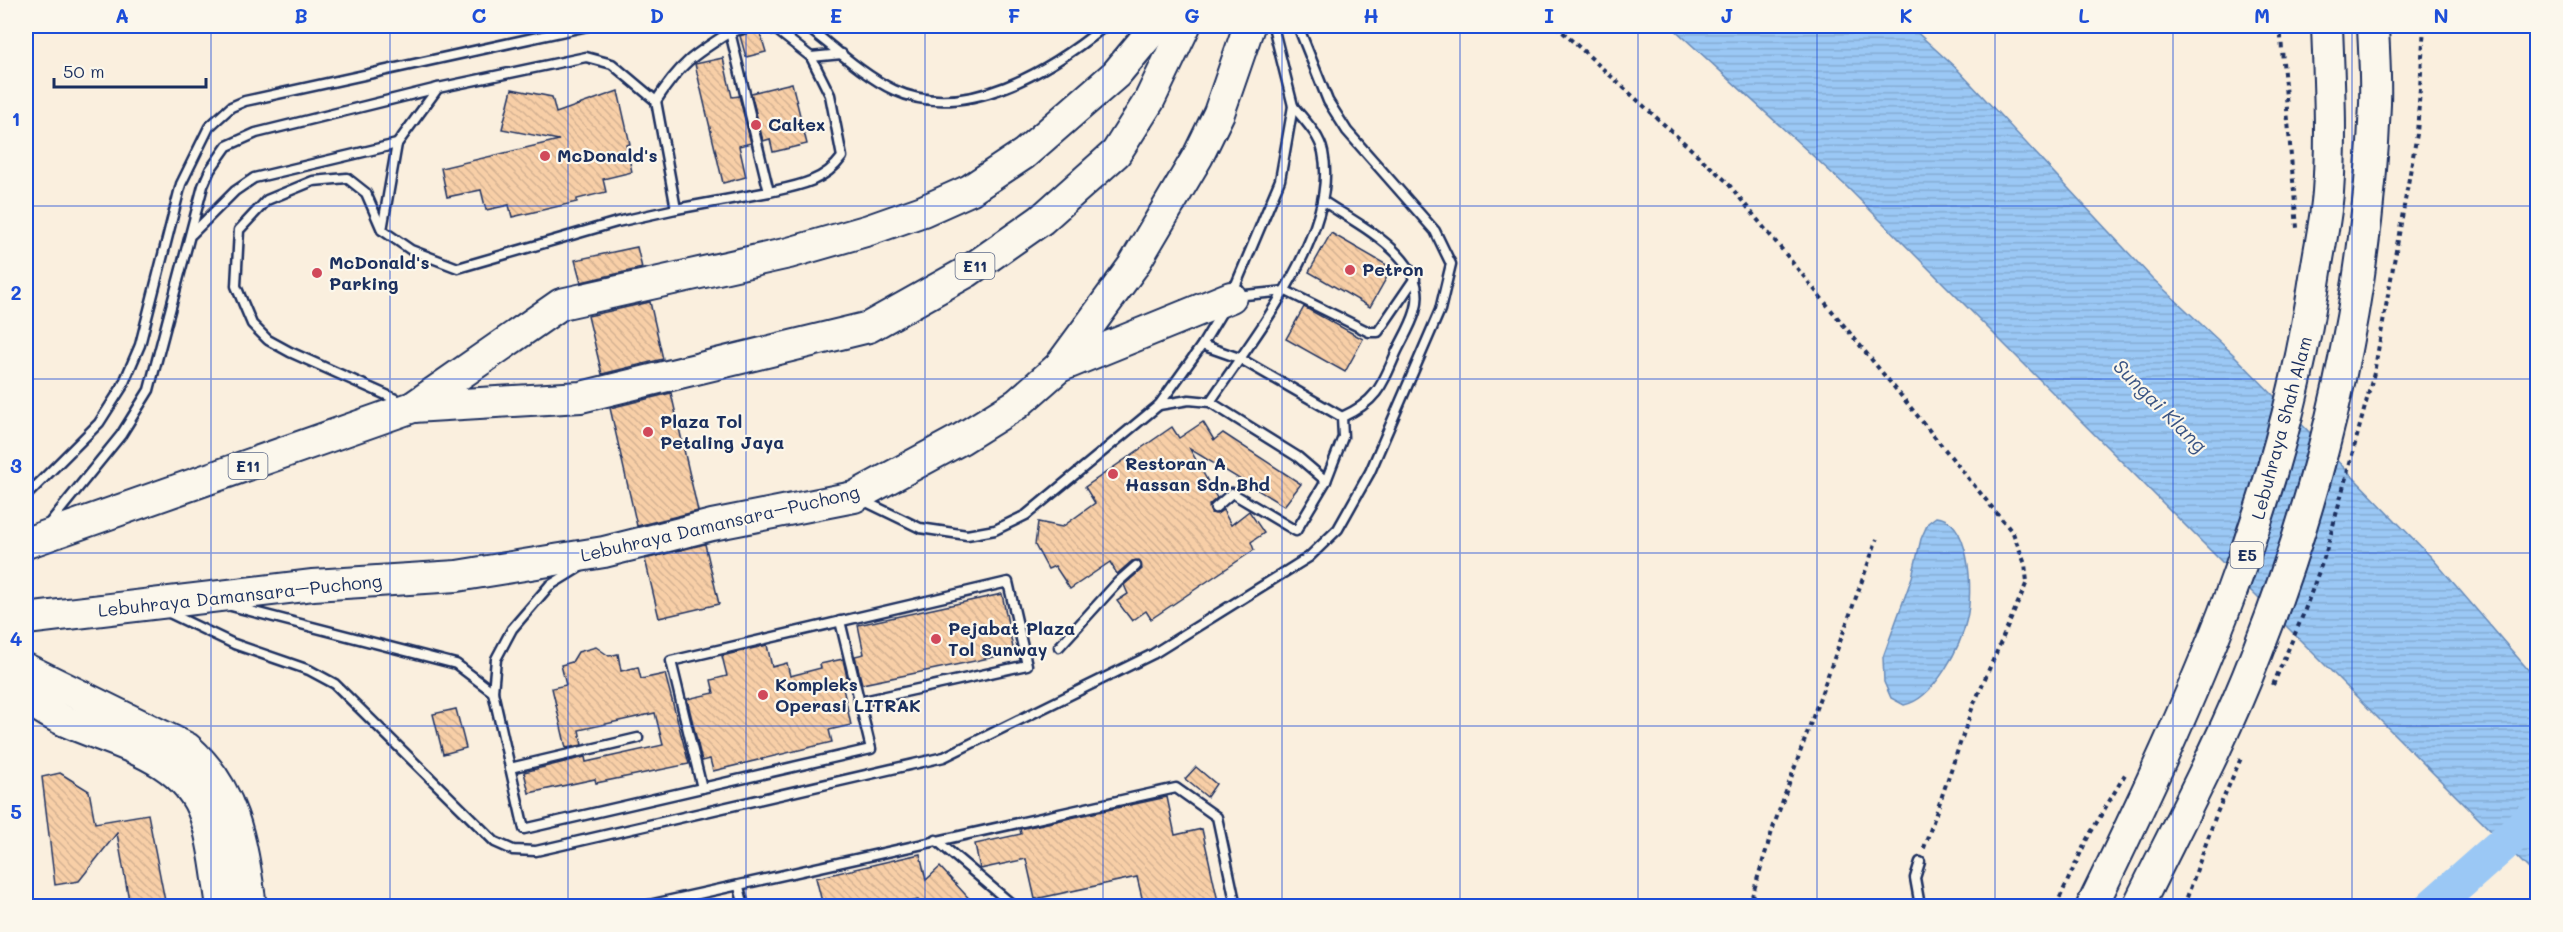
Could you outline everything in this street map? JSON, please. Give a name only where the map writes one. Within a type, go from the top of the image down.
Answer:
[{"type":"highway","name":"E11","points":[[31,541],[413,407],[561,304],[789,253],[869,230],[923,211],[970,190],[1024,154],[1116,74],[1156,26]]},
{"type":"highway","name":"E11","points":[[413,407],[581,398],[870,327],[967,272],[1032,226],[1116,153],[1149,101],[1185,26]]},
{"type":"highway","name":"Lebuhraya Damansara–Puchong","points":[[26,619],[313,585],[457,576],[604,552],[712,525],[854,497],[961,439],[1017,404],[1059,367],[1132,266],[1198,156],[1219,113],[1249,26]]},
{"type":"highway","name":"Lebuhraya Shah Alam","points":[[2092,906],[2163,762],[2245,561],[2275,465],[2306,339],[2328,194],[2330,113],[2326,26]]},
{"type":"highway","name":"E5","points":[[2138,906],[2200,779],[2255,657],[2283,584],[2312,489],[2360,279],[2370,190],[2376,102],[2373,26]]},
{"type":"highway","points":[[1059,367],[1231,297]]},
{"type":"highway","points":[[26,669],[87,701],[187,748],[204,763],[218,781],[237,828],[251,906]]},
{"type":"highway","points":[[26,698],[63,720],[145,753],[183,780],[196,796],[205,814],[222,906]]},
{"type":"lane","points":[[26,496],[99,423],[122,387],[140,345],[181,184],[201,140],[220,116],[245,101],[588,26]]},
{"type":"lane","points":[[656,101],[674,74],[689,58],[730,32],[754,26]]},
{"type":"lane","points":[[413,407],[339,375],[268,340],[252,324],[236,286],[239,230],[267,200],[313,181],[347,178],[366,193],[382,231],[411,250],[458,267],[617,222],[769,192],[824,176],[843,157],[830,95],[811,57],[778,31],[765,26]]},
{"type":"lane","points":[[806,26],[894,90],[934,102],[979,97],[1032,75],[1105,26]]},
{"type":"lane","points":[[854,497],[920,528],[967,535],[995,530],[1026,515],[1159,405],[1202,345],[1231,297],[1280,180],[1293,106],[1273,26]]},
{"type":"lane","points":[[149,604],[234,644],[309,670],[335,684],[495,842],[513,850],[536,851],[944,757],[1143,660],[1309,557],[1338,529],[1370,472],[1440,310],[1451,264],[1435,231],[1347,131],[1328,101],[1298,26]]},
{"type":"lane","points":[[730,32],[769,192]]},
{"type":"lane","points":[[811,57],[842,54]]},
{"type":"lane","points":[[31,541],[121,435],[149,390],[206,178],[227,146],[256,133],[438,88],[586,57],[612,63],[656,101],[676,209]]},
{"type":"lane","points":[[382,231],[388,182],[397,144],[438,88]]},
{"type":"lane","points":[[1210,402],[1286,291],[1323,201],[1323,153],[1318,137],[1293,106]]},
{"type":"lane","points":[[190,237],[235,190],[254,178],[397,144]]},
{"type":"lane","points":[[1323,201],[1399,253],[1415,278],[1416,310],[1379,391],[1362,408],[1342,417]]},
{"type":"lane","points":[[1231,297],[1286,291],[1369,332],[1378,332],[1415,278]]},
{"type":"lane","points":[[1202,345],[1239,358],[1342,417]]},
{"type":"lane","points":[[1159,405],[1189,400],[1210,402],[1298,457],[1326,481]]},
{"type":"lane","points":[[1215,508],[1233,493],[1296,531],[1326,481],[1344,437],[1342,417]]},
{"type":"lane","points":[[604,552],[549,586],[512,629],[496,659],[493,692],[524,829],[871,749],[840,621]]},
{"type":"lane","points":[[1059,647],[1096,609],[1118,582],[1136,566]]},
{"type":"lane","points":[[702,788],[671,661],[1008,582],[1026,665],[859,702]]},
{"type":"lane","points":[[200,598],[456,664],[493,692]]},
{"type":"lane","points":[[510,768],[638,738]]},
{"type":"lane","points":[[644,906],[740,887],[936,840],[1176,788],[1217,817],[1236,906]]},
{"type":"lane","points":[[936,840],[1014,906]]},
{"type":"lane","points":[[1920,862],[1916,878],[1920,906]]},
{"type":"lane","points":[[740,887],[744,906]]},
{"type":"path","points":[[1556,26],[1726,181],[2013,533],[2025,564],[2027,582],[1972,706],[1920,862]]},
{"type":"path","points":[[2281,26],[2296,233]]},
{"type":"path","points":[[2270,692],[2303,615],[2326,552],[2373,373],[2416,134],[2422,91],[2424,26]]},
{"type":"path","points":[[1749,906],[1774,825],[1877,539]]},
{"type":"path","points":[[2184,906],[2216,815],[2243,754]]},
{"type":"path","points":[[2056,906],[2087,839],[2131,764]]},
{"type":"water","name":"Sungai Klang","points":[[1671,26],[1910,26],[1958,70],[2152,278],[2234,355],[2432,558],[2537,680],[2537,877],[1847,187]]},
{"type":"water","points":[[1936,517],[1948,521],[1963,543],[1967,558],[1970,592],[1967,618],[1959,643],[1936,682],[1915,701],[1904,705],[1891,698],[1884,682],[1883,657],[1912,577],[1921,539],[1928,523]]},
{"type":"building","points":[[759,29],[766,52],[746,57],[740,36]]},
{"type":"building","points":[[723,58],[732,97],[739,96],[751,143],[739,146],[746,177],[723,183],[695,64]]},
{"type":"building","points":[[792,83],[807,144],[773,152],[770,139],[763,141],[751,93]]},
{"type":"building","name":"McDonald's","points":[[512,89],[552,97],[556,113],[618,91],[630,144],[626,145],[632,172],[603,179],[606,192],[577,199],[577,202],[512,217],[509,205],[486,210],[481,190],[447,197],[441,168],[559,140],[502,129]]},
{"type":"building","name":"Petron","points":[[1331,233],[1392,268],[1370,307],[1309,272]]},
{"type":"building","points":[[637,247],[642,268],[581,282],[575,260]]},
{"type":"building","points":[[650,302],[663,359],[602,374],[588,316]]},
{"type":"building","points":[[1304,307],[1363,339],[1345,372],[1286,339]]},
{"type":"building","points":[[671,393],[698,511],[637,526],[610,408]]},
{"type":"building","points":[[1203,422],[1214,440],[1223,433],[1301,484],[1284,506],[1190,449],[1217,498],[1209,505],[1211,513],[1217,514],[1223,510],[1231,525],[1249,511],[1264,533],[1251,542],[1254,550],[1151,619],[1146,611],[1132,621],[1117,601],[1128,594],[1124,585],[1142,569],[1139,560],[1132,561],[1117,574],[1110,562],[1070,589],[1055,566],[1048,569],[1035,545],[1038,522],[1062,527],[1095,503],[1085,487],[1172,427],[1179,438]]},
{"type":"building","points":[[705,544],[719,604],[659,618],[645,559]]},
{"type":"building","name":"Pejabat Plaza Tol Sunway","points":[[1002,594],[1014,653],[862,684],[855,656],[864,654],[858,625]]},
{"type":"building","points":[[767,645],[772,667],[787,663],[790,676],[821,668],[820,664],[843,659],[849,687],[843,688],[851,725],[829,730],[832,742],[713,771],[710,759],[702,761],[687,699],[714,693],[711,680],[727,676],[722,656]]},
{"type":"building","points":[[596,647],[609,656],[618,654],[621,671],[638,667],[641,679],[665,674],[689,764],[596,783],[595,779],[529,793],[524,772],[585,757],[586,762],[663,745],[655,713],[579,730],[582,745],[566,748],[552,688],[566,685],[561,665],[572,662],[578,652]]},
{"type":"building","points":[[456,709],[466,748],[443,754],[433,714]]},
{"type":"building","points":[[1196,767],[1216,784],[1207,797],[1185,779]]},
{"type":"building","points":[[60,773],[89,791],[95,823],[148,814],[166,906],[130,906],[117,833],[79,881],[55,885],[42,777]]},
{"type":"building","points":[[1167,797],[1175,835],[1202,829],[1219,906],[1144,906],[1137,877],[1035,899],[1026,859],[980,869],[975,844],[1021,834],[1020,829]]},
{"type":"building","points":[[920,854],[926,880],[940,867],[976,906],[923,906],[918,900],[891,906],[823,906],[816,878]]},
{"type":"waterway","points":[[2433,906],[2538,813]]},
{"type":"place","name":"Caltex","points":[[756,125]]},
{"type":"place","name":"McDonald's","points":[[545,156]]},
{"type":"place","name":"Petron","points":[[1350,270]]},
{"type":"place","name":"McDonald's Parking","points":[[317,273]]},
{"type":"place","name":"Plaza Tol Petaling Jaya","points":[[648,432]]},
{"type":"place","name":"Restoran A Hassan Sdn Bhd","points":[[1113,474]]},
{"type":"place","name":"Pejabat Plaza Tol Sunway","points":[[936,639]]},
{"type":"place","name":"Kompleks Operasi LITRAK","points":[[763,695]]}]
